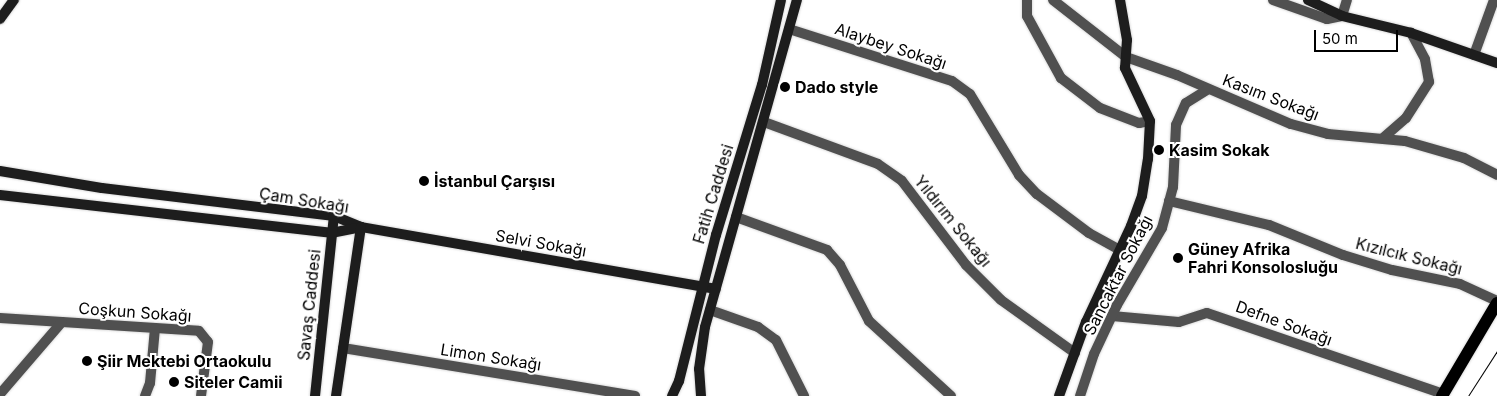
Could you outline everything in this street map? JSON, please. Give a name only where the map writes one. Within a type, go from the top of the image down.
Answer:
[{"type":"main road","points":[[1442,395],[1497,302]]},
{"type":"street","points":[[0,19],[14,0]]},
{"type":"street","name":"Fatih Caddesi","points":[[672,396],[679,381],[702,287],[762,85],[781,0]]},
{"type":"street","name":"Fatih Caddesi","points":[[701,396],[699,370],[710,310],[797,0]]},
{"type":"street","points":[[1027,0],[1027,16],[1061,78],[1100,108],[1139,123],[1150,121]]},
{"type":"street","name":"Kasım Sokağı","points":[[1053,0],[1126,57],[1291,124],[1328,134],[1383,138],[1464,158],[1497,174]]},
{"type":"street","points":[[1059,396],[1075,353],[1142,196],[1148,159],[1150,121],[1128,76],[1127,40],[1120,0]]},
{"type":"street","points":[[1273,0],[1326,19],[1342,16]]},
{"type":"street","points":[[1308,0],[1342,16],[1411,33],[1497,63]]},
{"type":"street","points":[[1342,16],[1348,0]]},
{"type":"street","points":[[1474,55],[1494,0]]},
{"type":"street","name":"Alaybey Sokağı","points":[[789,29],[952,81],[970,94],[1019,175],[1037,194],[1089,233],[1120,250]]},
{"type":"street","points":[[1383,138],[1406,118],[1429,82],[1425,59],[1411,33]]},
{"type":"street","name":"Sancaktar Sokağı","points":[[1080,396],[1112,316],[1162,228],[1169,201],[1176,125],[1186,104],[1208,89]]},
{"type":"street","name":"Yıldırım Sokağı","points":[[764,122],[878,164],[902,181],[926,209],[941,235],[973,272],[1001,300],[1075,353]]},
{"type":"street","name":"Çam Sokağı","points":[[0,171],[83,186],[334,216],[361,227]]},
{"type":"street","name":"Çam Sokağı","points":[[0,195],[331,233],[361,227]]},
{"type":"street","name":"Kızılcık Sokağı","points":[[1169,201],[1269,225],[1343,255],[1392,270],[1460,284],[1497,302]]},
{"type":"street","name":"Savaş Caddesi","points":[[315,396],[334,216]]},
{"type":"street","points":[[736,217],[827,250],[840,265],[869,321],[951,396]]},
{"type":"street","points":[[336,396],[361,227]]},
{"type":"street","name":"Selvi Sokağı","points":[[361,227],[716,289]]},
{"type":"street","points":[[710,310],[758,327],[776,340],[804,396]]},
{"type":"street","name":"Defne Sokağı","points":[[1112,316],[1179,322],[1207,313],[1442,395]]},
{"type":"street","name":"Coşkun Sokağı","points":[[0,318],[199,331],[208,342],[201,396]]},
{"type":"street","points":[[0,394],[62,322]]},
{"type":"street","points":[[145,396],[150,383],[155,328]]},
{"type":"street","name":"Limon Sokağı","points":[[342,348],[635,396]]},
{"type":"tram line","points":[[1468,396],[1497,351]]},
{"type":"place","name":"Dado style","points":[[785,87]]},
{"type":"place","name":"Kasim Sokak","points":[[1159,150]]},
{"type":"place","name":"İstanbul Çarşısı","points":[[424,181]]},
{"type":"place","name":"Güney Afrika Fahri Konsolosluğu","points":[[1178,258]]},
{"type":"place","name":"Şiir Mektebi Ortaokulu","points":[[87,361]]},
{"type":"place","name":"Siteler Camii","points":[[174,382]]}]
